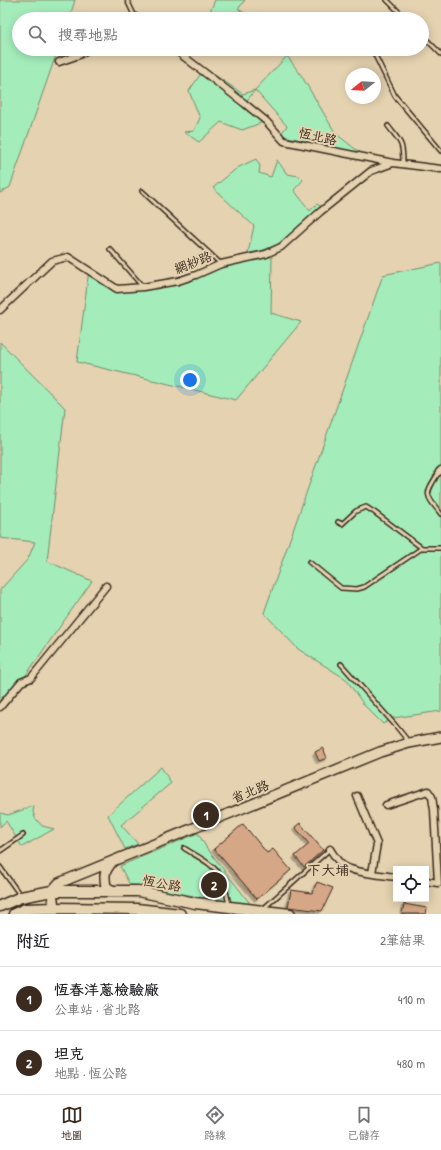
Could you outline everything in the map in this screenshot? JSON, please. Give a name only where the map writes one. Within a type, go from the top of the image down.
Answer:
[{"type":"main road","name":"省北路","points":[[0,906],[21,897],[52,891],[59,883],[380,752],[409,743],[441,737]]},
{"type":"main road","points":[[112,862],[105,871],[105,880],[106,887],[114,891]]},
{"type":"main road","points":[[52,891],[54,908]]},
{"type":"main road","name":"恆公路","points":[[52,891],[138,891],[195,903],[287,914]]},
{"type":"main road","points":[[14,914],[25,909],[54,908],[137,909],[180,914]]},
{"type":"street","points":[[59,62],[76,56]]},
{"type":"street","name":"恆北路","points":[[183,56],[266,120],[284,140],[393,163],[441,169]]},
{"type":"street","name":"網紗路","points":[[0,310],[52,261],[68,257],[117,289],[143,287],[178,281],[196,276],[221,264],[266,254],[281,247],[320,212],[371,171],[393,163]]},
{"type":"street","points":[[0,707],[21,682],[31,678],[106,586]]},
{"type":"street","points":[[386,804],[428,791],[432,797],[440,883],[429,881]]},
{"type":"street","points":[[357,796],[377,844],[372,873]]},
{"type":"street","points":[[330,849],[341,864],[346,868],[393,876]]},
{"type":"lane","points":[[127,0],[132,12]]},
{"type":"lane","points":[[387,0],[399,12]]},
{"type":"lane","points":[[429,42],[441,54]]},
{"type":"lane","points":[[375,56],[395,96],[441,151]]},
{"type":"lane","points":[[388,126],[401,143],[403,149],[403,164]]},
{"type":"lane","points":[[142,191],[221,264]]},
{"type":"lane","points":[[110,249],[143,287]]},
{"type":"lane","points":[[440,471],[428,490],[428,497],[441,514]]},
{"type":"lane","points":[[338,522],[342,524],[356,511],[366,507],[422,548]]},
{"type":"lane","points":[[309,562],[342,588],[357,590],[364,587],[422,548],[441,548]]},
{"type":"lane","points":[[341,664],[396,726],[409,743]]},
{"type":"lane","points":[[0,851],[23,835]]},
{"type":"lane","points":[[184,848],[213,867],[220,875],[226,889],[229,907]]},
{"type":"lane","points":[[261,910],[330,849]]},
{"type":"lane","points":[[0,867],[21,897]]},
{"type":"green space","points":[[0,0],[75,0],[71,12],[12,12],[12,56],[56,56],[10,187],[0,193]]},
{"type":"green space","points":[[215,0],[245,0],[238,9],[243,12],[210,12]]},
{"type":"green space","points":[[287,56],[301,75],[336,134],[363,155],[280,135],[287,126],[255,90]]},
{"type":"green space","points":[[203,67],[243,94],[255,90],[245,103],[266,121],[242,130],[221,122],[199,142],[184,132],[194,131],[200,118],[189,91],[202,72]]},
{"type":"green space","points":[[256,159],[260,166],[259,173],[271,177],[277,160],[287,174],[299,176],[303,180],[294,190],[310,211],[317,204],[323,208],[285,241],[261,251],[248,253],[254,226],[213,188],[237,168]]},
{"type":"green space","points":[[272,257],[271,313],[301,322],[236,400],[77,362],[89,270],[117,289],[143,287],[221,264]]},
{"type":"green space","points":[[441,263],[441,711],[393,718],[383,724],[364,705],[346,679],[298,649],[264,613],[383,275]]},
{"type":"green space","points":[[0,342],[65,408],[47,561],[92,581],[21,682],[0,707],[0,590],[28,559],[35,542],[0,538]]},
{"type":"green space","points":[[161,767],[171,783],[121,825],[138,844],[125,849],[108,815]]},
{"type":"green space","points":[[34,806],[33,812],[35,818],[42,826],[54,829],[22,847],[6,821],[0,827],[0,813],[8,815]]},
{"type":"green space","points":[[198,833],[206,847],[252,906],[130,885],[120,866]]},
{"type":"building","points":[[323,748],[327,758],[319,761],[315,752]]},
{"type":"building","points":[[300,823],[323,850],[304,867],[295,856],[309,844],[295,827]]},
{"type":"building","points":[[243,824],[267,853],[273,849],[291,870],[257,899],[214,849]]},
{"type":"building","points":[[317,882],[333,888],[322,911],[288,907],[291,890],[312,893]]},
{"type":"building","points":[[404,904],[427,908],[426,914],[402,914]]},
{"type":"place","name":"恆春洋蔥檢驗廠","points":[[206,815]]},
{"type":"place","name":"坦克","points":[[214,885]]},
{"type":"district","name":"下大埔","points":[[328,869]]}]
